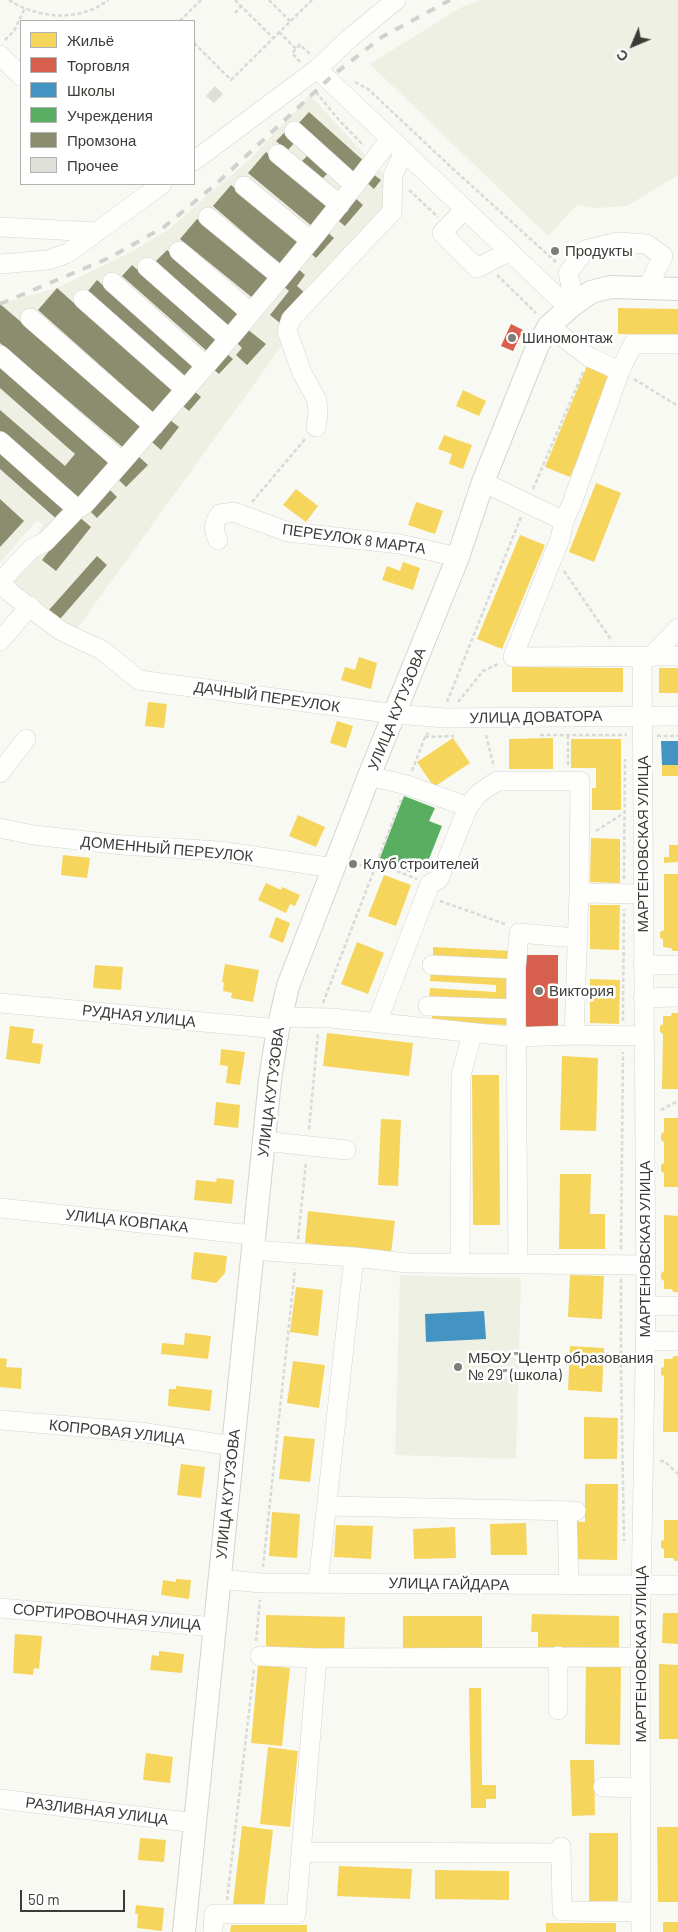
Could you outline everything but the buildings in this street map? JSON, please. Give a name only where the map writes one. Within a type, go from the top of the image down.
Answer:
[{"type":"main road","name":"УЛИЦА КУТУЗОВА","points":[[184,1932],[270,1080],[279,1023],[288,986],[369,776],[458,557],[483,482],[538,345],[549,326],[591,292],[610,287],[678,289]]},
{"type":"street","points":[[195,160],[396,0]]},
{"type":"street","points":[[0,55],[20,75]]},
{"type":"street","points":[[310,68],[572,306]]},
{"type":"street","points":[[340,205],[283,158],[300,136],[355,186]]},
{"type":"street","points":[[0,641],[30,606],[13,595],[0,583],[32,548],[44,542],[77,509],[84,505],[154,426],[340,205],[390,139]]},
{"type":"street","points":[[316,427],[318,414],[317,400],[302,373],[287,331],[288,324],[290,319],[322,284],[392,212],[393,175],[404,152]]},
{"type":"street","points":[[323,191],[339,172]]},
{"type":"street","points":[[0,264],[48,260],[68,253],[97,232],[139,190],[158,185]]},
{"type":"street","points":[[244,186],[310,240]]},
{"type":"street","points":[[465,209],[442,233],[470,261],[478,268],[510,251]]},
{"type":"street","points":[[208,217],[280,276]]},
{"type":"street","points":[[0,227],[97,232]]},
{"type":"street","points":[[572,306],[568,273],[585,250],[618,242],[646,244],[663,256],[647,289]]},
{"type":"street","points":[[178,251],[250,312]]},
{"type":"street","points":[[147,267],[228,338]]},
{"type":"street","points":[[112,282],[205,365]]},
{"type":"street","points":[[83,299],[185,389]]},
{"type":"street","points":[[30,318],[154,426]]},
{"type":"street","points":[[549,326],[589,357],[620,371]]},
{"type":"street","points":[[678,344],[633,344],[620,371],[564,521],[560,539],[513,656],[678,656]]},
{"type":"street","points":[[0,355],[122,462]]},
{"type":"street","points":[[0,442],[77,509]]},
{"type":"street","points":[[483,482],[564,521]]},
{"type":"street","name":"ПЕРЕУЛОК 8 МАРТА","points":[[218,540],[213,530],[214,522],[220,514],[234,512],[288,532],[400,544],[458,557]]},
{"type":"street","name":"ДАЧНЫЙ ПЕРЕУЛОК","points":[[30,606],[61,631],[102,650],[139,680],[395,714]]},
{"type":"street","points":[[646,657],[678,628]]},
{"type":"street","name":"МАРТЕНОВСКАЯ УЛИЦА","points":[[641,1932],[640,1657],[646,1306],[643,1036],[643,716],[646,657]]},
{"type":"street","name":"УЛИЦА ДОВАТОРА","points":[[395,714],[445,718],[678,716]]},
{"type":"street","points":[[0,773],[26,739]]},
{"type":"street","points":[[369,776],[407,785],[468,807]]},
{"type":"street","points":[[376,1022],[427,890],[439,879],[468,807],[478,794],[497,781],[580,781],[579,893],[574,1035]]},
{"type":"street","name":"ДОМЕННЫЙ ПЕРЕУЛОК","points":[[0,828],[34,835],[122,845],[220,851],[334,868]]},
{"type":"street","points":[[579,893],[643,894]]},
{"type":"street","points":[[518,1263],[516,969],[519,933],[577,938]]},
{"type":"street","points":[[432,965],[516,969]]},
{"type":"street","points":[[643,965],[678,965]]},
{"type":"street","points":[[643,998],[678,997]]},
{"type":"street","name":"РУДНАЯ УЛИЦА","points":[[0,1003],[279,1023],[319,1018],[516,1037],[574,1035],[643,1036]]},
{"type":"street","points":[[428,1006],[516,1009]]},
{"type":"street","points":[[460,1263],[461,1076],[472,1034]]},
{"type":"street","points":[[264,1141],[346,1150]]},
{"type":"street","name":"УЛИЦА КОВПАКА","points":[[0,1208],[253,1242],[296,1252],[408,1263],[646,1265]]},
{"type":"street","points":[[318,1583],[354,1257]]},
{"type":"street","points":[[646,1306],[678,1306]]},
{"type":"street","points":[[645,1341],[678,1341]]},
{"type":"street","name":"КОПРОВАЯ УЛИЦА","points":[[0,1420],[140,1432],[233,1446]]},
{"type":"street","points":[[327,1506],[571,1511],[569,1585]]},
{"type":"street","name":"УЛИЦА ГАЙДАРА","points":[[220,1579],[261,1583],[678,1585]]},
{"type":"street","name":"СОРТИРОВОЧНАЯ УЛИЦА","points":[[0,1608],[215,1627]]},
{"type":"street","points":[[257,1656],[318,1658],[640,1657]]},
{"type":"street","points":[[558,1656],[558,1710]]},
{"type":"street","points":[[212,1932],[214,1914],[296,1914],[318,1658]]},
{"type":"street","points":[[603,1787],[640,1788]]},
{"type":"street","name":"РАЗЛИВНАЯ УЛИЦА","points":[[0,1799],[195,1823]]},
{"type":"street","points":[[301,1852],[561,1850],[562,1911],[640,1912]]},
{"type":"path","points":[[9,0],[25,8],[46,14],[64,16],[85,12],[108,0]]},
{"type":"path","points":[[181,20],[201,0]]},
{"type":"path","points":[[235,0],[273,38]]},
{"type":"path","points":[[270,0],[290,21]]},
{"type":"path","points":[[195,44],[231,80],[312,0]]},
{"type":"path","points":[[235,13],[241,6]]},
{"type":"path","points":[[0,46],[14,31],[25,8]]},
{"type":"path","points":[[279,32],[296,49],[300,45],[309,53],[315,90],[339,120],[375,158]]},
{"type":"path","points":[[349,78],[368,89],[568,273]]},
{"type":"path","points":[[393,175],[448,226]]},
{"type":"path","points":[[487,264],[549,326]]},
{"type":"path","points":[[445,718],[447,698],[589,357]]},
{"type":"path","points":[[620,371],[678,406]]},
{"type":"path","points":[[242,515],[316,427]]},
{"type":"path","points":[[553,555],[623,657]]},
{"type":"path","points":[[226,1913],[257,1656],[261,1583],[308,1146],[319,1018],[424,736],[445,718],[482,671],[513,656]]},
{"type":"path","points":[[424,736],[460,735]]},
{"type":"path","points":[[478,735],[486,735],[497,781]]},
{"type":"path","points":[[532,735],[678,736]]},
{"type":"path","points":[[568,735],[568,781]]},
{"type":"path","points":[[580,842],[624,813]]},
{"type":"path","points":[[334,868],[376,863],[427,890],[504,923],[519,933]]},
{"type":"path","points":[[623,1036],[621,1369],[624,1546]]},
{"type":"path","points":[[643,1460],[664,1461],[678,1474]]},
{"type":"shaded area","points":[[481,0],[678,0],[678,175],[627,206],[595,208],[577,205],[548,236],[370,64],[460,8]]},
{"type":"shaded area","points":[[310,95],[385,176],[388,199],[71,637],[8,584],[43,524],[37,520],[0,563],[0,304],[57,288],[131,252],[169,229],[251,158]]},
{"type":"shaded area","name":"МБОУ \"Центр образования № 29\" (школа)","points":[[400,1275],[521,1278],[516,1459],[395,1455]]},
{"type":"railway","points":[[0,304],[109,258],[164,227],[215,185],[333,75],[382,37],[450,0]]},
{"type":"place","name":"Продукты","points":[[555,251]]},
{"type":"place","name":"Шиномонтаж","points":[[512,338]]},
{"type":"place","name":"Клуб строителей","points":[[353,864]]},
{"type":"place","name":"Виктория","points":[[539,991]]},
{"type":"place","name":"МБОУ \"Центр образования № 29\" (школа)","points":[[458,1367]]}]
